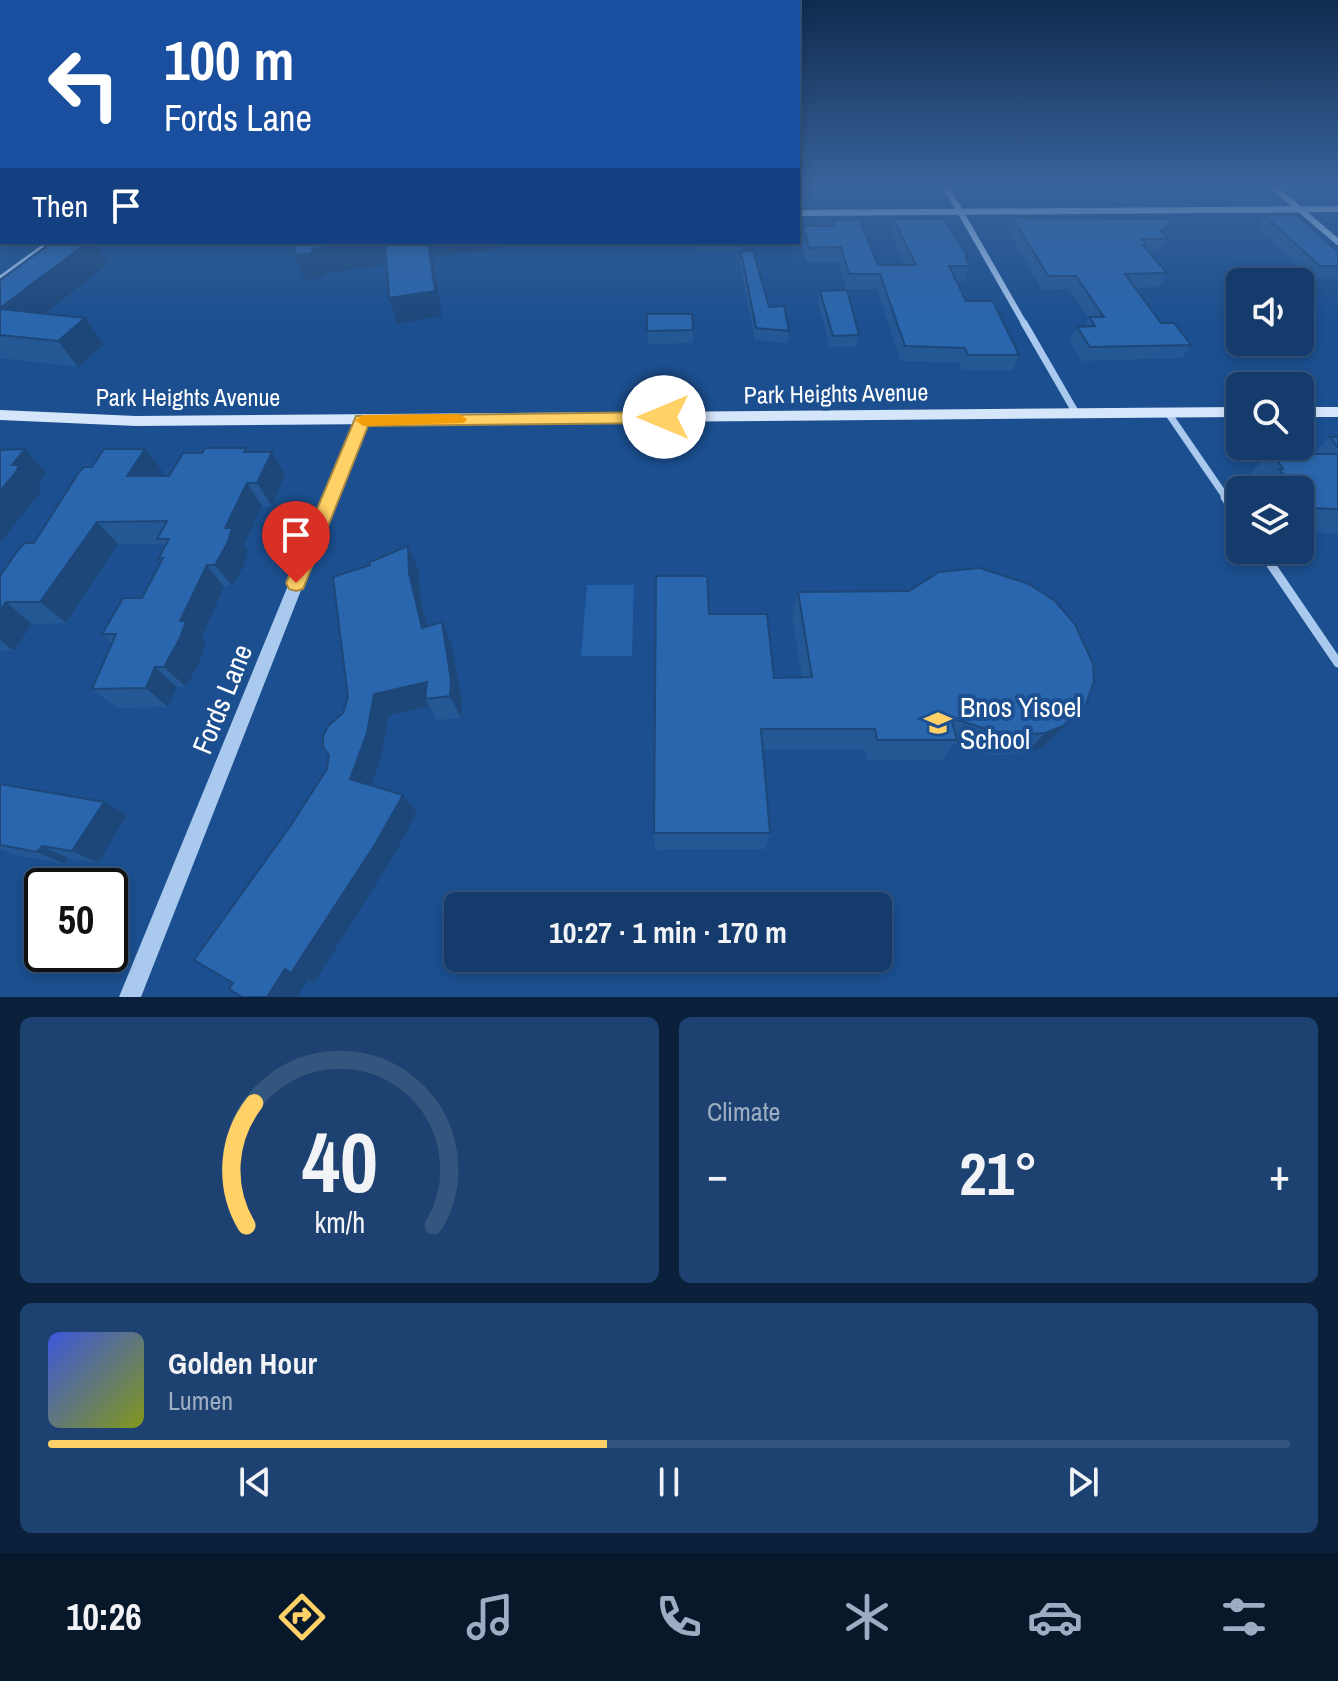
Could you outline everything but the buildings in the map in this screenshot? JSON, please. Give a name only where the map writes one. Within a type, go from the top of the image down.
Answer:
[{"type":"main road","name":"Park Heights Avenue","points":[[0,415],[82,420],[362,420],[1226,412]]},
{"type":"main road","points":[[1314,412],[1338,412]]},
{"type":"street","points":[[970,232],[1076,413]]},
{"type":"street","points":[[0,279],[48,244]]},
{"type":"street","points":[[1168,413],[1226,498]]},
{"type":"street","name":"Fords Lane","points":[[130,997],[362,420]]},
{"type":"street","points":[[1271,564],[1338,663]]},
{"type":"shaded area","points":[[587,585],[634,585],[632,656],[581,656]]},
{"type":"slow traffic","points":[[363,420],[459,419]]},
{"type":"place","name":"Bnos Yisoel School","points":[[938,723]]},
{"type":"route","points":[[296,583],[362,420],[664,417]]}]
